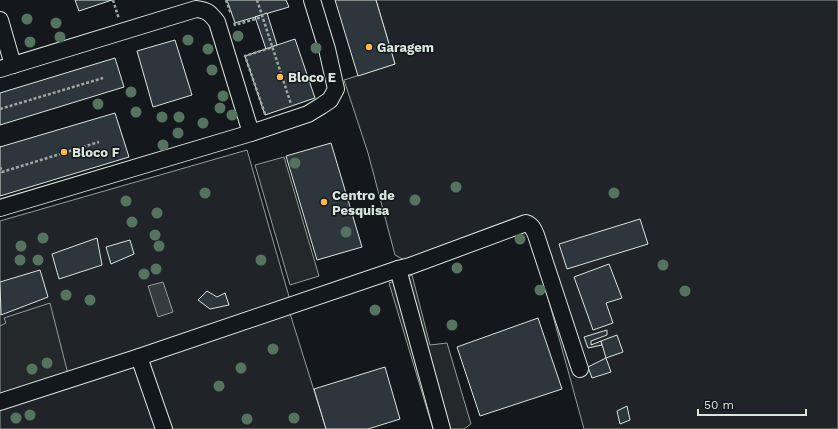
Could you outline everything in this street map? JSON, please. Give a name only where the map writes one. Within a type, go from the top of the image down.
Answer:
[{"type":"lane","points":[[0,208],[251,133],[308,114],[330,100],[336,89],[327,49],[312,0]]},
{"type":"lane","points":[[0,20],[7,67],[196,9],[204,10],[211,14],[217,22],[251,133]]},
{"type":"lane","points":[[0,402],[410,266],[526,223],[530,225],[536,235],[580,369]]},
{"type":"lane","points":[[398,269],[442,429]]},
{"type":"lane","points":[[139,357],[164,429]]},
{"type":"path","points":[[226,0],[235,25],[262,17]]},
{"type":"path","points":[[257,0],[291,106]]},
{"type":"path","points":[[271,113],[265,115],[245,56],[272,47]]},
{"type":"path","points":[[0,109],[103,78]]},
{"type":"path","points":[[0,167],[2,172],[99,142]]},
{"type":"shaded area","points":[[376,0],[838,0],[838,429],[584,429],[528,225],[412,264],[395,255],[368,153],[344,80],[395,64]]},
{"type":"shaded area","points":[[247,150],[290,300],[0,401],[0,221]]},
{"type":"shaded area","points":[[284,157],[319,276],[290,285],[255,165]]},
{"type":"shaded area","points":[[412,275],[430,345],[447,343],[471,424],[464,429],[433,429],[389,283]]},
{"type":"shaded area","points":[[163,282],[173,312],[158,317],[148,286]]},
{"type":"shaded area","points":[[50,303],[68,374],[0,398],[0,326],[6,323],[4,318]]},
{"type":"shaded area","points":[[288,307],[326,429],[0,429],[0,402]]},
{"type":"building","points":[[75,0],[112,0],[79,11]]},
{"type":"building","points":[[227,0],[286,0],[289,7],[235,23]]},
{"type":"building","name":"Garagem","points":[[335,0],[376,0],[395,64],[358,76]]},
{"type":"building","points":[[267,13],[277,45],[266,49],[255,17]]},
{"type":"building","name":"Bloco E","points":[[295,39],[315,98],[265,115],[245,56]]},
{"type":"building","points":[[175,40],[192,95],[153,107],[137,51]]},
{"type":"building","points":[[115,58],[124,87],[0,125],[0,93]]},
{"type":"building","name":"Bloco F","points":[[115,113],[129,157],[0,196],[0,147]]},
{"type":"building","name":"Centro de Pesquisa","points":[[331,143],[362,247],[317,260],[286,156]]},
{"type":"building","points":[[640,219],[648,244],[567,269],[559,244]]},
{"type":"building","points":[[97,238],[102,265],[59,279],[52,254]]},
{"type":"building","points":[[130,240],[134,254],[111,264],[106,247]]},
{"type":"building","points":[[609,264],[622,298],[606,303],[613,323],[593,330],[574,277]]},
{"type":"building","points":[[40,270],[48,297],[1,315],[0,282]]},
{"type":"building","points":[[207,291],[217,297],[225,293],[229,305],[210,309],[198,300]]},
{"type":"building","points":[[538,318],[562,389],[480,416],[457,347]]},
{"type":"building","points":[[607,330],[607,335],[591,341],[591,345],[601,341],[602,345],[588,348],[584,337]]},
{"type":"building","points":[[617,335],[623,352],[606,358],[601,341]]},
{"type":"building","points":[[606,358],[611,372],[592,378],[588,367]]},
{"type":"building","points":[[385,367],[400,419],[368,429],[326,429],[314,389]]},
{"type":"building","points":[[627,406],[630,420],[620,424],[617,411]]},
{"type":"place","name":"Garagem","points":[[369,47]]},
{"type":"place","name":"Bloco E","points":[[280,77]]},
{"type":"place","name":"Bloco F","points":[[64,152]]},
{"type":"place","name":"Centro de Pesquisa","points":[[324,202]]}]
